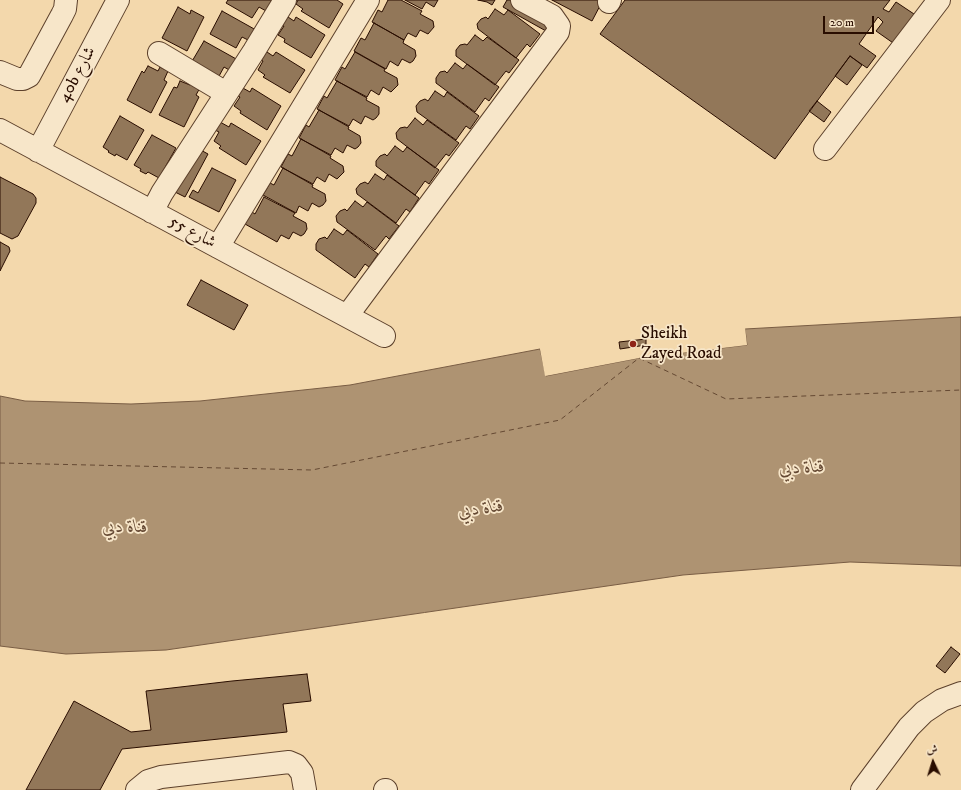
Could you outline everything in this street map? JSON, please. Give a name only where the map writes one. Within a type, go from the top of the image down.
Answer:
[{"type":"street","points":[[0,72],[17,79],[23,79],[29,76],[65,9],[66,0]]},
{"type":"street","name":"40b شارع","points":[[38,150],[118,0]]},
{"type":"street","points":[[152,212],[162,193],[254,51],[285,0]]},
{"type":"street","points":[[218,247],[368,0]]},
{"type":"street","points":[[347,316],[558,32],[559,26],[552,16],[522,0]]},
{"type":"street","points":[[825,149],[939,0]]},
{"type":"street","points":[[159,53],[226,93]]},
{"type":"street","name":"شارع 55","points":[[0,130],[384,336]]},
{"type":"street","points":[[862,790],[909,727],[924,712],[942,700],[961,693]]},
{"type":"street","points":[[137,790],[148,780],[161,777],[289,762],[296,765],[302,773],[305,790]]},
{"type":"water","name":"قناة دبي","points":[[961,317],[961,566],[850,562],[683,575],[166,650],[66,654],[0,646],[0,396],[25,401],[131,404],[200,401],[350,385],[540,349],[546,376],[639,358],[747,345],[745,329]]},
{"type":"pier","points":[[745,327],[747,345],[639,358],[545,376],[540,349],[542,349],[547,374],[639,356],[745,344],[743,329]]},
{"type":"building","points":[[228,0],[272,0],[266,11],[259,7],[252,18],[226,3]]},
{"type":"building","points":[[298,0],[337,0],[343,4],[329,28],[301,11],[303,9],[296,4]]},
{"type":"building","points":[[388,0],[401,0],[422,11],[420,14],[433,21],[434,27],[428,34],[420,30],[416,37],[408,33],[404,40],[372,22],[378,10],[382,12]]},
{"type":"building","points":[[405,0],[438,0],[434,7],[426,2],[422,9]]},
{"type":"building","points":[[478,0],[495,0],[492,5]]},
{"type":"building","points":[[507,0],[515,0],[552,21],[546,31],[503,7]]},
{"type":"building","points":[[552,0],[603,0],[592,21]]},
{"type":"building","points":[[625,0],[890,0],[883,9],[889,12],[896,2],[917,16],[896,45],[876,31],[883,22],[878,17],[859,44],[876,56],[867,68],[850,56],[775,159],[600,34]]},
{"type":"building","points":[[178,7],[190,14],[191,10],[204,17],[187,51],[162,38]]},
{"type":"building","points":[[495,9],[504,15],[508,10],[540,34],[530,47],[527,44],[516,58],[478,29],[477,24],[481,19],[486,17],[488,19]]},
{"type":"building","points":[[222,11],[256,30],[250,41],[242,37],[236,48],[210,34]]},
{"type":"building","points":[[285,15],[294,21],[296,17],[325,35],[311,58],[284,42],[285,39],[278,35],[284,26],[280,24]]},
{"type":"building","points":[[374,23],[404,40],[403,43],[415,50],[416,56],[413,61],[410,63],[402,59],[398,66],[390,61],[386,69],[354,51],[361,38],[365,40]]},
{"type":"building","points":[[475,35],[483,41],[487,37],[519,60],[509,73],[506,71],[495,85],[456,56],[456,50],[460,45],[467,45]]},
{"type":"building","points":[[204,41],[238,60],[231,71],[224,67],[218,78],[191,63]]},
{"type":"building","points":[[264,50],[273,56],[276,52],[305,70],[290,93],[263,77],[265,75],[258,70],[263,61],[259,59]]},
{"type":"building","points":[[355,52],[385,69],[384,71],[397,78],[398,85],[391,92],[383,87],[379,95],[371,90],[367,97],[335,80],[342,67],[345,69]]},
{"type":"building","points":[[850,56],[862,65],[847,85],[835,76]]},
{"type":"building","points":[[455,63],[463,69],[467,64],[499,87],[489,101],[485,98],[475,112],[436,83],[436,78],[440,72],[445,71],[447,73]]},
{"type":"building","points":[[148,66],[158,71],[160,67],[168,71],[164,80],[167,82],[151,113],[127,100],[142,71],[144,73]]},
{"type":"building","points":[[180,81],[190,85],[192,82],[201,86],[196,95],[199,97],[184,127],[159,115],[174,87],[177,88]]},
{"type":"building","points":[[337,81],[367,98],[366,100],[379,107],[379,114],[376,118],[373,120],[365,116],[361,124],[353,119],[349,126],[317,109],[324,96],[327,98]]},
{"type":"building","points":[[241,87],[250,92],[252,88],[281,106],[267,130],[240,113],[241,111],[234,106],[240,97],[236,95]]},
{"type":"building","points":[[435,91],[444,97],[447,92],[479,116],[470,129],[466,126],[456,140],[417,112],[416,106],[420,101],[425,99],[428,101]]},
{"type":"building","points":[[817,101],[831,112],[824,122],[809,111]]},
{"type":"building","points":[[319,110],[349,127],[348,129],[360,136],[361,143],[358,147],[355,149],[347,145],[343,153],[335,148],[331,155],[299,138],[306,125],[309,127]]},
{"type":"building","points":[[120,116],[144,130],[127,160],[116,154],[115,156],[103,147]]},
{"type":"building","points":[[415,118],[423,125],[427,120],[459,143],[449,156],[446,154],[435,168],[397,139],[396,133],[400,128],[407,128]]},
{"type":"building","points":[[220,122],[229,127],[231,123],[261,141],[246,165],[219,148],[221,146],[214,141],[219,132],[215,130]]},
{"type":"building","points":[[152,135],[176,148],[159,178],[148,172],[146,174],[140,171],[141,169],[134,165]]},
{"type":"building","points":[[301,139],[331,156],[330,158],[343,166],[344,172],[337,179],[329,174],[325,182],[317,177],[313,184],[281,167],[288,154],[292,156]]},
{"type":"building","points":[[395,146],[403,152],[407,147],[439,170],[429,184],[425,181],[415,195],[376,166],[376,161],[380,156],[385,154],[387,156]]},
{"type":"building","points":[[197,148],[208,154],[185,197],[175,192]]},
{"type":"building","points":[[212,168],[236,180],[219,212],[189,197],[193,190],[198,193]]},
{"type":"building","points":[[283,168],[313,185],[312,187],[325,194],[326,201],[323,205],[319,207],[312,203],[308,211],[299,206],[296,213],[263,195],[270,183],[274,185]]},
{"type":"building","points":[[375,174],[384,180],[387,175],[419,198],[410,212],[406,209],[396,223],[357,194],[356,189],[360,184],[365,182],[368,184]]},
{"type":"building","points":[[0,177],[33,194],[36,198],[36,203],[18,236],[12,239],[0,233]]},
{"type":"building","points":[[264,197],[295,213],[293,216],[306,223],[307,229],[304,234],[301,236],[293,232],[289,239],[281,235],[277,242],[245,224],[252,212],[255,214]]},
{"type":"building","points":[[355,201],[363,207],[367,202],[399,226],[389,239],[386,236],[375,250],[337,222],[336,216],[340,211],[345,209],[347,211]]},
{"type":"building","points":[[334,229],[343,235],[347,230],[378,254],[369,267],[365,264],[355,278],[316,250],[316,244],[319,239],[325,237],[327,239]]},
{"type":"building","points":[[0,242],[9,247],[10,251],[0,271]]},
{"type":"building","points":[[201,280],[248,305],[234,330],[187,305]]},
{"type":"building","name":"Sheikh Zayed Road","points":[[646,339],[646,345],[620,349],[619,342]]},
{"type":"building","points":[[951,647],[960,654],[945,673],[936,666]]},
{"type":"building","points":[[307,674],[311,701],[283,704],[287,732],[122,749],[100,790],[26,790],[74,701],[131,732],[151,730],[146,691]]},
{"type":"ferry route","points":[[0,463],[312,470],[560,420],[639,358],[726,399],[961,390]]},
{"type":"place","name":"Sheikh Zayed Road","points":[[633,344]]}]
